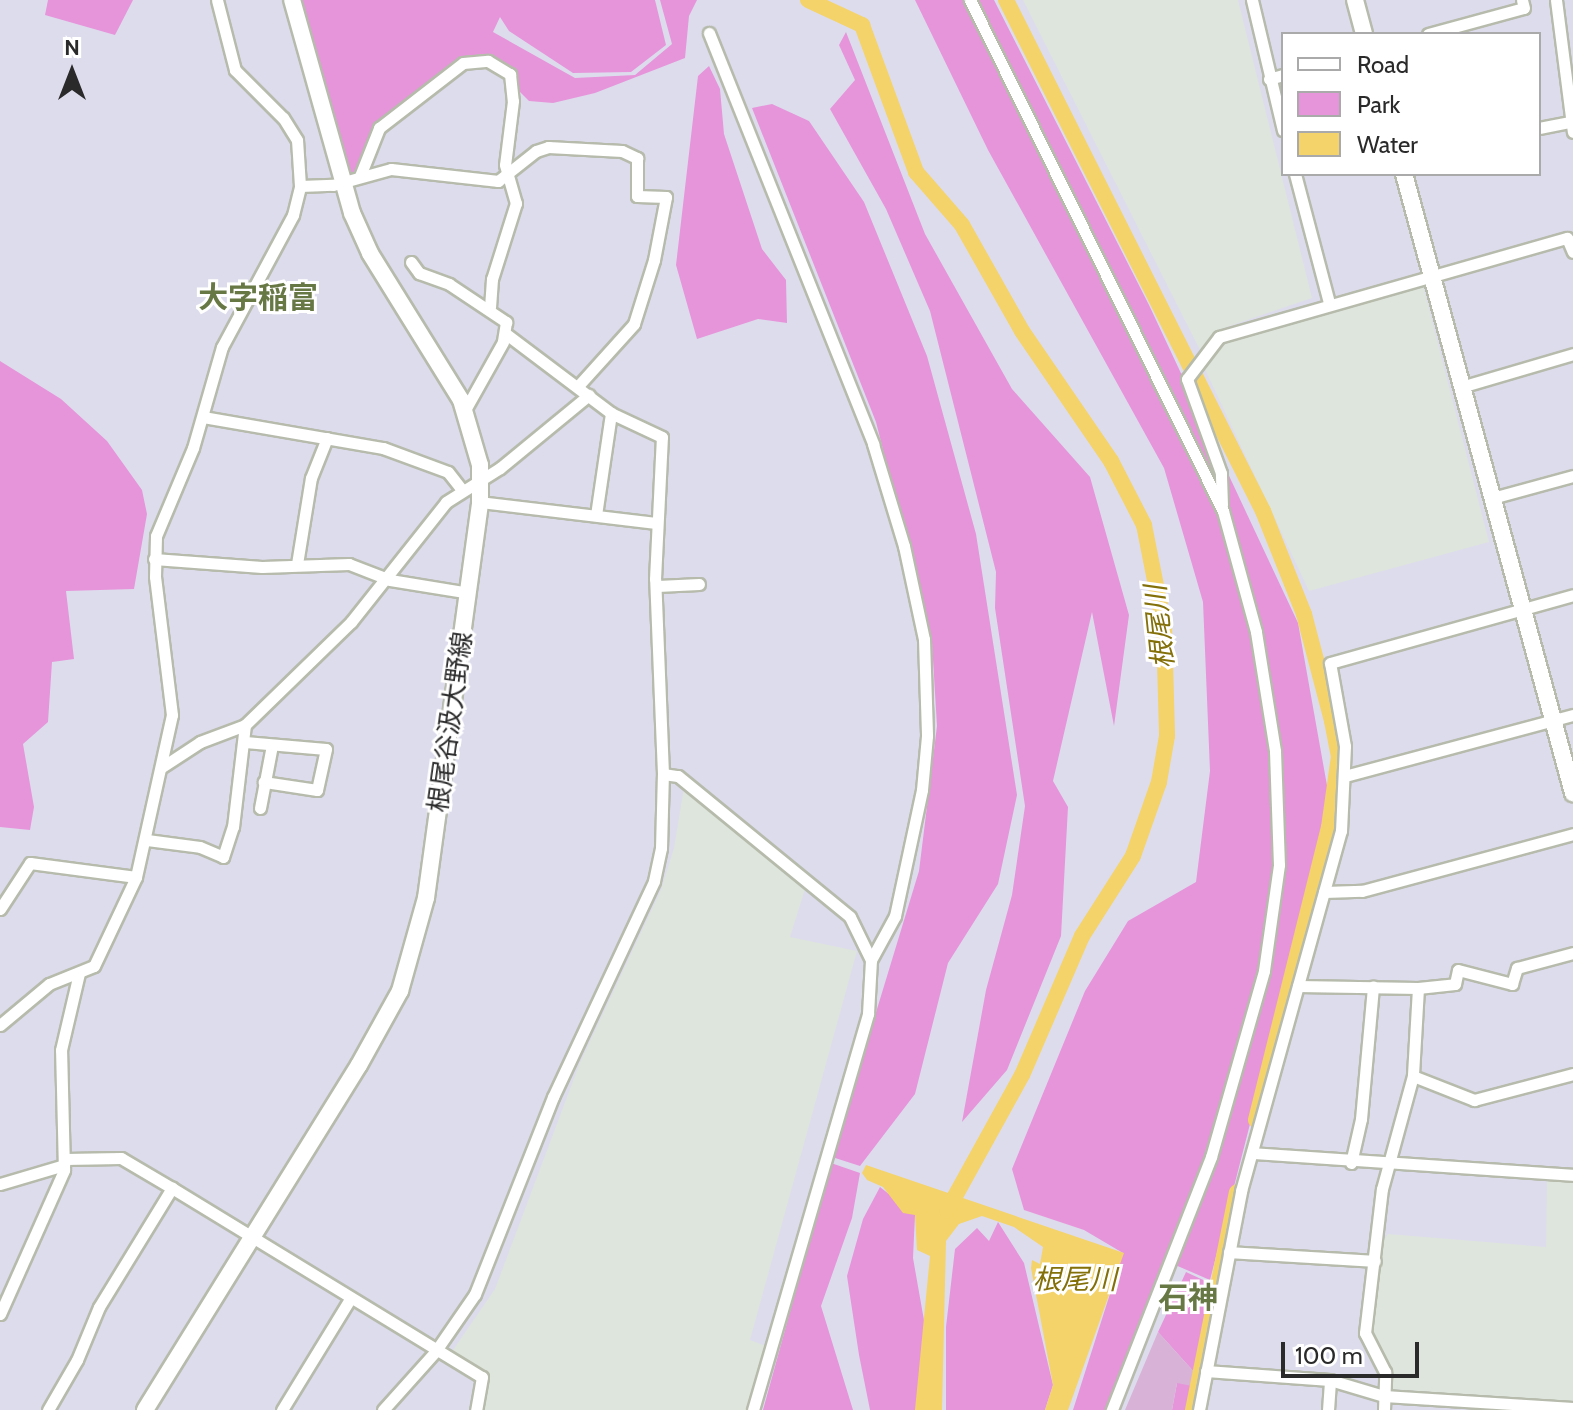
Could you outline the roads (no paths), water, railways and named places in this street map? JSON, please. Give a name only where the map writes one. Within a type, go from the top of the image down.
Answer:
[{"type":"main road","name":"根尾谷汲大野線","points":[[145,1410],[383,1025],[415,949],[480,502],[481,481],[465,410],[370,253],[343,181],[292,0]]},
{"type":"main road","points":[[1355,0],[1363,32]]},
{"type":"main road","points":[[1404,176],[1573,793]]},
{"type":"street","points":[[0,1025],[49,984],[94,966],[136,877],[147,840],[172,715],[154,559],[162,515],[203,417],[222,347],[293,215],[300,186],[297,140],[283,118],[235,70],[217,0]]},
{"type":"street","points":[[970,0],[1223,511],[1256,632],[1269,709],[1278,800],[1276,902],[1264,971],[1211,1157],[1112,1410]]},
{"type":"street","points":[[1252,0],[1281,123]]},
{"type":"street","points":[[1435,32],[1524,8],[1522,0]]},
{"type":"street","points":[[1541,128],[1572,127],[1556,0]]},
{"type":"street","points":[[709,33],[873,444],[904,546],[924,639],[927,736],[922,790],[895,916],[871,960],[868,1014],[753,1410]]},
{"type":"street","points":[[360,176],[379,128],[463,63],[488,61],[510,74],[513,101],[505,176],[514,188],[516,203],[492,279],[490,307]]},
{"type":"street","points":[[1269,79],[1281,76]]},
{"type":"street","points":[[300,186],[343,181],[391,169],[479,182],[505,176],[536,151],[548,147],[622,151],[637,158],[637,196],[666,197],[634,324],[578,386]]},
{"type":"street","points":[[1296,176],[1329,303]]},
{"type":"street","points":[[1223,511],[1221,473],[1188,374],[1225,332],[1567,238],[1573,252]]},
{"type":"street","points":[[411,262],[419,273],[490,307],[506,322],[506,334],[465,410]]},
{"type":"street","points":[[383,1410],[435,1352],[487,1268],[553,1097],[654,881],[664,816],[657,586],[662,437],[611,413],[506,334]]},
{"type":"street","points":[[1461,387],[1573,354]]},
{"type":"street","points":[[162,767],[200,742],[245,725],[351,622],[428,522],[462,490],[481,481],[589,395]]},
{"type":"street","points":[[596,515],[611,413]]},
{"type":"street","points":[[203,417],[405,455],[448,472],[462,490]]},
{"type":"street","points":[[297,564],[311,478],[327,438]]},
{"type":"street","points":[[1492,498],[1573,476]]},
{"type":"street","points":[[480,502],[657,523]]},
{"type":"street","points":[[154,559],[223,566],[349,564],[385,576],[469,593]]},
{"type":"street","points":[[657,586],[699,584]]},
{"type":"street","points":[[1199,1410],[1229,1252],[1252,1153],[1341,831],[1345,776],[1330,663],[1334,659],[1573,595]]},
{"type":"street","points":[[1345,776],[1573,715]]},
{"type":"street","points":[[147,840],[200,847],[223,857],[233,827],[245,725]]},
{"type":"street","points":[[245,742],[326,749],[319,788],[264,782]]},
{"type":"street","points":[[260,808],[272,745]]},
{"type":"street","points":[[663,774],[678,776],[850,917],[871,960]]},
{"type":"street","points":[[1324,892],[1362,891],[1573,834]]},
{"type":"street","points":[[0,909],[21,869],[30,863],[136,877]]},
{"type":"street","points":[[1298,986],[1418,988],[1455,984],[1458,970],[1512,984],[1517,968],[1573,953]]},
{"type":"street","points":[[0,1314],[64,1162],[61,1050],[79,973]]},
{"type":"street","points":[[1351,1163],[1361,1119],[1373,987]]},
{"type":"street","points":[[1384,1410],[1385,1372],[1365,1333],[1387,1164],[1403,1127],[1413,1076],[1418,988]]},
{"type":"street","points":[[1413,1076],[1474,1100],[1573,1074]]},
{"type":"street","points":[[1252,1153],[1351,1163],[1387,1164],[1395,1159],[1490,1172],[1573,1175]]},
{"type":"street","points":[[0,1184],[64,1162],[121,1158],[435,1352],[482,1377],[476,1410]]},
{"type":"street","points":[[48,1410],[77,1360],[99,1307],[172,1188]]},
{"type":"street","points":[[1229,1252],[1375,1261]]},
{"type":"street","points":[[282,1410],[350,1299]]},
{"type":"street","points":[[1206,1371],[1330,1380],[1384,1396],[1573,1408]]},
{"type":"street","points":[[1328,1410],[1330,1380]]},
{"type":"water","points":[[866,1165],[1124,1253],[1068,1410],[1045,1410],[1053,1385],[1031,1268],[1032,1260],[1040,1264],[1043,1247],[1014,1227],[982,1216],[959,1224],[946,1241],[942,1410],[915,1410],[930,1256],[917,1250],[915,1215],[903,1213],[883,1187],[867,1180],[862,1173]]},
{"type":"waterway","name":"根尾川","points":[[808,0],[862,25],[916,172],[962,225],[1022,331],[1111,461],[1144,525],[1164,626],[1167,736],[1159,782],[1133,856],[1082,936],[1022,1075],[947,1211]]},
{"type":"waterway","points":[[1006,0],[1263,511],[1304,614],[1332,721],[1339,756],[1329,827],[1256,1120]]},
{"type":"waterway","points":[[1193,1410],[1237,1192]]},
{"type":"district","name":"大字稲富","points":[[258,298]]},
{"type":"district","name":"石神","points":[[1188,1298]]}]
